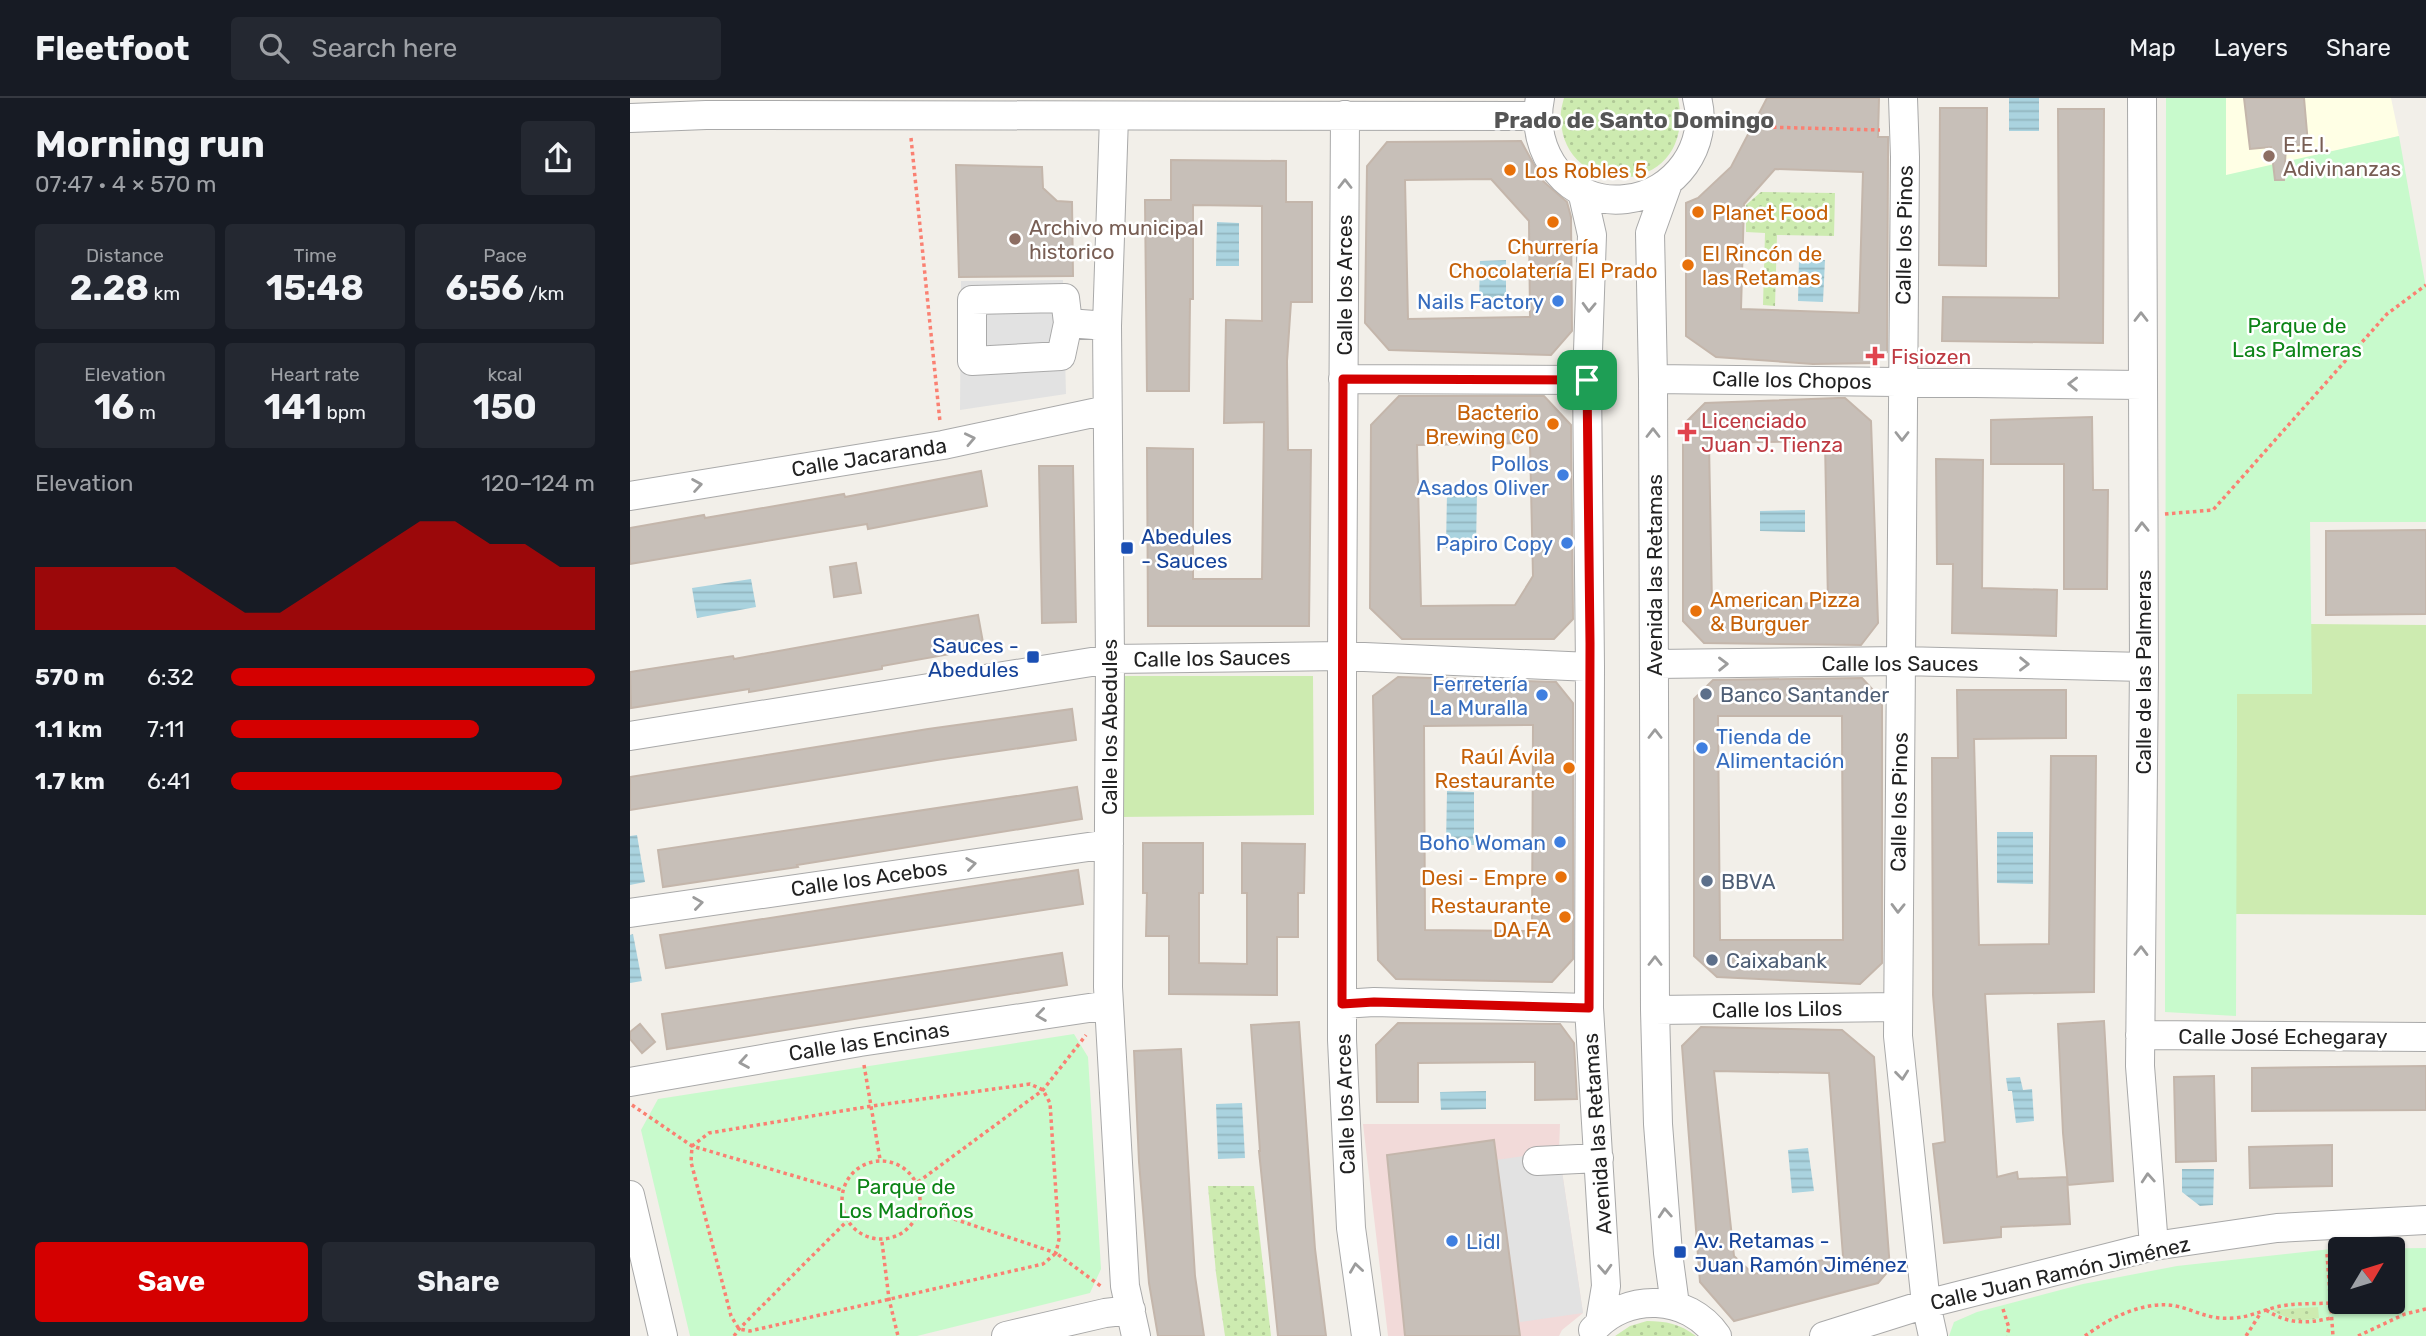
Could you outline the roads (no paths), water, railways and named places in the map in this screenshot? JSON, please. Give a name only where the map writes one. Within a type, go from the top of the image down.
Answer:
[{"type":"street","points":[[630,118],[1107,110],[1345,115],[1538,107],[1539,139],[1548,160],[1563,178],[1581,191],[1603,198],[1626,199],[1648,194],[1678,174],[1692,153],[1700,126],[1697,98]]},
{"type":"street","name":"Calle los Pinos","points":[[1903,98],[1898,1036],[1926,1304],[1933,1336]]},
{"type":"street","name":"Calle de las Palmeras","points":[[2142,98],[2144,667],[2140,1066],[2154,1246]]},
{"type":"street","name":"Calle los Abedules","points":[[1107,110],[1109,1005],[1125,1286],[1134,1323]]},
{"type":"street","name":"Calle los Arces","points":[[1345,115],[1342,1004],[1344,1114],[1351,1228],[1366,1336]]},
{"type":"street","name":"Avenida las Retamas","points":[[1668,183],[1650,233],[1655,664],[1655,1010],[1658,1125],[1675,1305]]},
{"type":"street","name":"Avenida las Retamas","points":[[1581,191],[1592,234],[1587,380],[1589,1008],[1606,1286],[1594,1329]]},
{"type":"street","points":[[1068,323],[1108,326]]},
{"type":"street","points":[[1343,379],[1587,380]]},
{"type":"street","name":"Calle los Chopos","points":[[1653,379],[2142,385]]},
{"type":"street","name":"Calle Jacaranda","points":[[630,496],[943,445],[1107,410]]},
{"type":"street","name":"Calle los Sauces","points":[[630,736],[1110,659],[1342,656],[1590,667]]},
{"type":"street","name":"Calle los Sauces","points":[[1655,664],[1900,661],[2144,667]]},
{"type":"street","name":"Calle los Acebos","points":[[630,913],[1108,844]]},
{"type":"street","points":[[1342,1004],[1374,1002],[1589,1008]]},
{"type":"street","name":"Calle las Encinas","points":[[630,1082],[860,1042],[1109,1005]]},
{"type":"street","name":"Calle los Lilos","points":[[1655,1010],[1898,1007]]},
{"type":"street","name":"Calle José Echegaray","points":[[2140,1035],[2426,1037]]},
{"type":"street","points":[[1537,1161],[1599,1158]]},
{"type":"street","points":[[630,1195],[639,1270],[663,1336]]},
{"type":"street","name":"Calle Juan Ramón Jiménez","points":[[1824,1336],[1926,1304],[2154,1246],[2277,1228],[2426,1220]]},
{"type":"street","points":[[1594,1329],[1622,1308],[1648,1302],[1675,1305],[1694,1314],[1711,1327],[1717,1336]]},
{"type":"street","points":[[1006,1336],[1105,1313],[1134,1323]]},
{"type":"water","points":[[2009,98],[2039,98],[2039,131],[2009,131]]},
{"type":"water","points":[[1217,222],[1239,223],[1239,266],[1216,266]]},
{"type":"water","points":[[1799,259],[1825,260],[1823,302],[1798,301]]},
{"type":"water","points":[[1506,260],[1506,302],[1479,302],[1480,261]]},
{"type":"water","points":[[1447,492],[1477,492],[1476,548],[1446,548]]},
{"type":"water","points":[[1805,510],[1805,532],[1760,531],[1760,511]]},
{"type":"water","points":[[751,579],[756,607],[697,618],[692,588]]},
{"type":"water","points":[[1447,791],[1474,792],[1474,845],[1446,844]]},
{"type":"water","points":[[1997,832],[2033,832],[2033,884],[1997,883]]},
{"type":"water","points":[[637,835],[645,882],[630,885],[630,836]]},
{"type":"water","points":[[633,934],[642,981],[630,983],[630,935]]},
{"type":"water","points":[[2020,1077],[2023,1090],[2032,1089],[2034,1121],[2016,1123],[2012,1091],[2008,1091],[2006,1078]]},
{"type":"water","points":[[1486,1091],[1486,1109],[1441,1110],[1440,1092]]},
{"type":"water","points":[[1242,1103],[1245,1158],[1218,1159],[1216,1104]]},
{"type":"water","points":[[1808,1148],[1814,1191],[1792,1193],[1788,1150]]},
{"type":"water","points":[[2182,1169],[2214,1169],[2213,1205],[2200,1206],[2182,1192]]},
{"type":"place","name":"E.E.I. Adivinanzas","points":[[2269,156]]},
{"type":"place","name":"Los Robles 5","points":[[1510,170]]},
{"type":"place","name":"Planet Food","points":[[1698,212]]},
{"type":"place","name":"Churrería Chocolatería El Prado","points":[[1553,222]]},
{"type":"place","name":"Archivo municipal historico","points":[[1015,239]]},
{"type":"place","name":"El Rincón de las Retamas","points":[[1688,265]]},
{"type":"place","name":"Nails Factory","points":[[1558,301]]},
{"type":"place","name":"Fisiozen","points":[[1875,356]]},
{"type":"place","name":"Bacterio Brewing CO","points":[[1553,424]]},
{"type":"place","name":"Licenciado Juan J. Tienza","points":[[1687,432]]},
{"type":"place","name":"Pollos Asados Oliver","points":[[1563,475]]},
{"type":"place","name":"Papiro Copy","points":[[1567,543]]},
{"type":"place","name":"Abedules - Sauces","points":[[1127,548]]},
{"type":"place","name":"American Pizza & Burguer","points":[[1696,611]]},
{"type":"place","name":"Sauces - Abedules","points":[[1033,657]]},
{"type":"place","name":"Banco Santander","points":[[1706,694]]},
{"type":"place","name":"Ferretería La Muralla","points":[[1542,695]]},
{"type":"place","name":"Tienda de Alimentación","points":[[1702,748]]},
{"type":"place","name":"Raúl Ávila Restaurante","points":[[1569,768]]},
{"type":"place","name":"Boho Woman","points":[[1560,842]]},
{"type":"place","name":"Desi - Empre","points":[[1561,877]]},
{"type":"place","name":"BBVA","points":[[1707,881]]},
{"type":"place","name":"Restaurante DA FA","points":[[1565,917]]},
{"type":"place","name":"Caixabank","points":[[1712,960]]},
{"type":"place","name":"Lidl","points":[[1452,1241]]},
{"type":"place","name":"Av. Retamas - Juan Ramón Jiménez","points":[[1680,1252]]},
{"type":"district","name":"Prado de Santo Domingo","points":[[1634,120]]},
{"type":"park label","name":"Parque de Las Palmeras","points":[[2297,337]]},
{"type":"park label","name":"Parque de Los Madroños","points":[[906,1198]]}]
